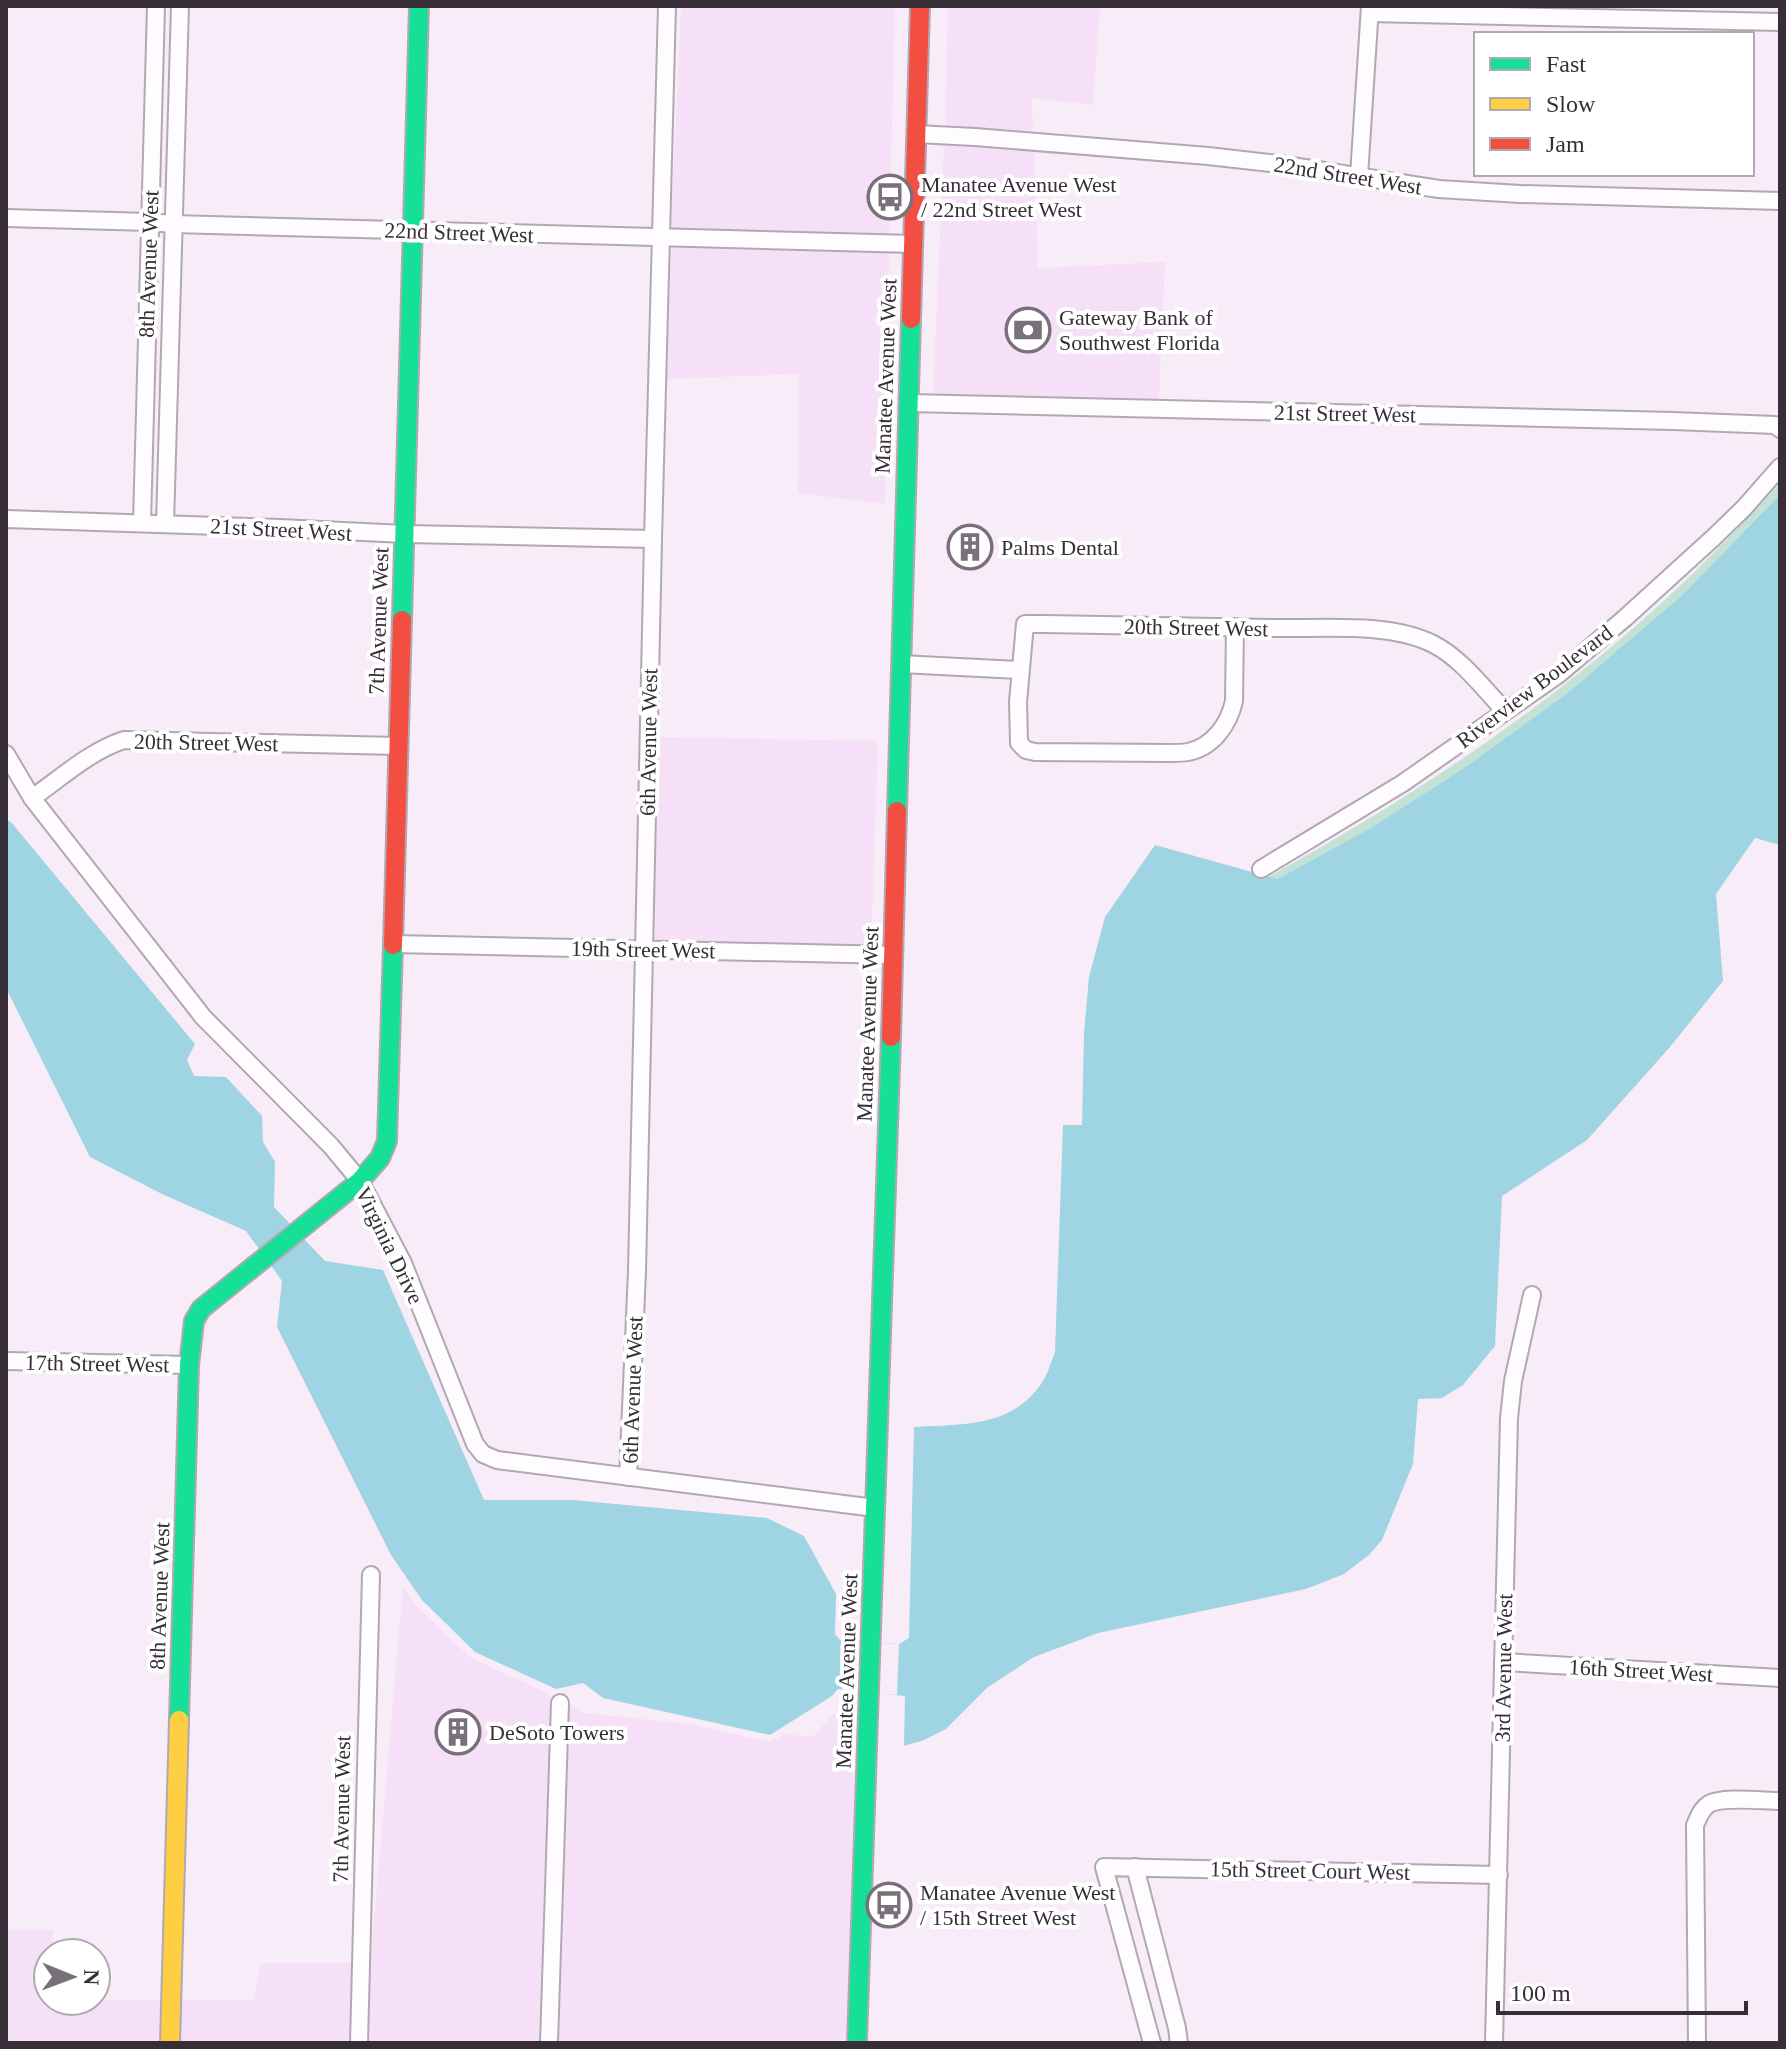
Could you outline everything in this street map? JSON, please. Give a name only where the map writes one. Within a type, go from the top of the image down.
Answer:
[{"type":"street","name":"8th Avenue West","points":[[142,523],[156,6]]},
{"type":"street","name":"8th Avenue West","points":[[165,524],[180,6]]},
{"type":"street","name":"7th Avenue West","points":[[323,1211],[376,1164],[386,1149],[387,1141],[419,6]]},
{"type":"street","name":"6th Avenue West","points":[[628,1477],[637,1271],[667,6]]},
{"type":"street","name":"Manatee Avenue West","points":[[857,2043],[920,6]]},
{"type":"street","points":[[1359,176],[1370,10],[1780,22]]},
{"type":"street","name":"22nd Street West","points":[[916,134],[1208,156],[1428,187],[1520,194],[1780,201]]},
{"type":"street","name":"22nd Street West","points":[[6,218],[913,244]]},
{"type":"street","name":"21st Street West","points":[[909,403],[1673,421],[1775,425],[1780,429]]},
{"type":"street","name":"Riverview Boulevard","points":[[1261,869],[1403,783],[1559,674],[1734,518],[1780,467]]},
{"type":"street","name":"21st Street West","points":[[6,519],[405,534],[653,539]]},
{"type":"street","name":"20th Street West","points":[[1020,670],[1025,624],[1377,630],[1414,636],[1434,644],[1451,655],[1504,710]]},
{"type":"street","points":[[901,664],[1020,670],[1018,734],[1019,743],[1026,750],[1190,752],[1204,746],[1221,731],[1232,709],[1235,627]]},
{"type":"street","name":"20th Street West","points":[[32,798],[98,752],[124,740],[398,746]]},
{"type":"street","name":"Virginia Drive","points":[[6,754],[32,798],[203,1017],[331,1146],[360,1181],[403,1263],[475,1444],[483,1454],[497,1460],[875,1508]]},
{"type":"street","name":"19th Street West","points":[[393,944],[893,955]]},
{"type":"street","name":"8th Avenue West","points":[[170,2043],[189,1365],[194,1321],[197,1314],[245,1273],[323,1211]]},
{"type":"street","name":"3rd Avenue West","points":[[1494,2043],[1509,1418],[1513,1381],[1532,1295]]},
{"type":"street","name":"17th Street West","points":[[6,1361],[189,1365]]},
{"type":"street","name":"7th Avenue West","points":[[359,2043],[371,1575]]},
{"type":"street","name":"16th Street West","points":[[1503,1662],[1780,1678]]},
{"type":"street","points":[[549,2043],[560,1703]]},
{"type":"street","points":[[1697,2043],[1695,1825],[1707,1805],[1717,1800],[1780,1801]]},
{"type":"street","points":[[1120,1867],[1152,2043]]},
{"type":"street","points":[[1120,1867],[1177,2028],[1179,2043]]},
{"type":"street","name":"15th Street Court West","points":[[1120,1867],[1499,1875]]},
{"type":"shaded area","points":[[681,6],[895,6],[889,235],[671,229]]},
{"type":"shaded area","points":[[948,6],[1100,6],[1093,105],[1032,98],[1033,133],[945,127]]},
{"type":"shaded area","points":[[944,144],[1034,150],[1038,268],[1165,262],[1159,400],[933,395]]},
{"type":"shaded area","points":[[671,246],[889,252],[885,504],[798,493],[799,374],[667,379]]},
{"type":"shaded area","points":[[658,737],[878,741],[871,946],[654,940]]},
{"type":"shaded area","points":[[403,1586],[415,1604],[471,1658],[551,1695],[539,2043],[369,2043],[371,1956]]},
{"type":"shaded area","points":[[570,1704],[585,1713],[689,1724],[770,1742],[785,1734],[812,1737],[841,1707],[859,1711],[847,2043],[559,2043]]},
{"type":"shaded area","points":[[6,1930],[53,1930],[53,1937],[32,1937],[32,2017],[112,2017],[112,2000],[162,2000],[160,2043],[6,2043]]},
{"type":"shaded area","points":[[261,1963],[352,1963],[349,2043],[180,2043],[181,2000],[254,2000]]},
{"type":"green space","points":[[1780,484],[1780,495],[1680,597],[1566,694],[1467,766],[1369,829],[1277,879],[1268,877],[1374,816],[1527,713],[1623,637],[1726,541]]},
{"type":"water","points":[[1780,495],[1780,845],[1755,838],[1716,894],[1723,981],[1670,1047],[1587,1140],[1502,1196],[1495,1346],[1463,1385],[1442,1398],[1418,1399],[1413,1464],[1382,1540],[1369,1555],[1344,1574],[1306,1589],[1098,1633],[1034,1657],[988,1687],[946,1729],[904,1746],[905,1696],[838,1689],[832,1696],[770,1735],[603,1698],[583,1683],[556,1689],[475,1652],[422,1600],[391,1555],[277,1327],[282,1281],[246,1231],[162,1194],[90,1157],[6,988],[6,820],[11,822],[195,1044],[187,1060],[194,1076],[226,1077],[262,1116],[263,1142],[275,1162],[274,1207],[325,1261],[383,1270],[484,1500],[572,1500],[767,1518],[804,1536],[836,1594],[835,1634],[840,1640],[899,1644],[909,1638],[914,1427],[968,1424],[1017,1408],[1043,1381],[1055,1352],[1063,1125],[1082,1125],[1089,977],[1105,917],[1155,845],[1277,879],[1369,829],[1467,766],[1566,694],[1680,597]]},
{"type":"pier","points":[[844,1641],[899,1644],[897,1695],[842,1690]]},
{"type":"traffic: fast","points":[[402,620],[419,6]]},
{"type":"traffic: fast","points":[[897,811],[911,319]]},
{"type":"traffic: fast","points":[[179,1720],[189,1365],[194,1321],[201,1309],[360,1181],[380,1158],[387,1141],[393,945]]},
{"type":"traffic: fast","points":[[857,2043],[891,1037]]},
{"type":"traffic: slow","points":[[170,2043],[179,1720]]},
{"type":"traffic: jam","points":[[911,319],[920,6]]},
{"type":"traffic: jam","points":[[393,945],[402,620]]},
{"type":"traffic: jam","points":[[891,1037],[897,811]]},
{"type":"place","name":"Manatee Avenue West / 22nd Street West","points":[[890,197]]},
{"type":"place","name":"Gateway Bank of Southwest Florida","points":[[1028,330]]},
{"type":"place","name":"Palms Dental","points":[[970,547]]},
{"type":"place","name":"DeSoto Towers","points":[[458,1732]]},
{"type":"place","name":"Manatee Avenue West / 15th Street West","points":[[889,1905]]}]
